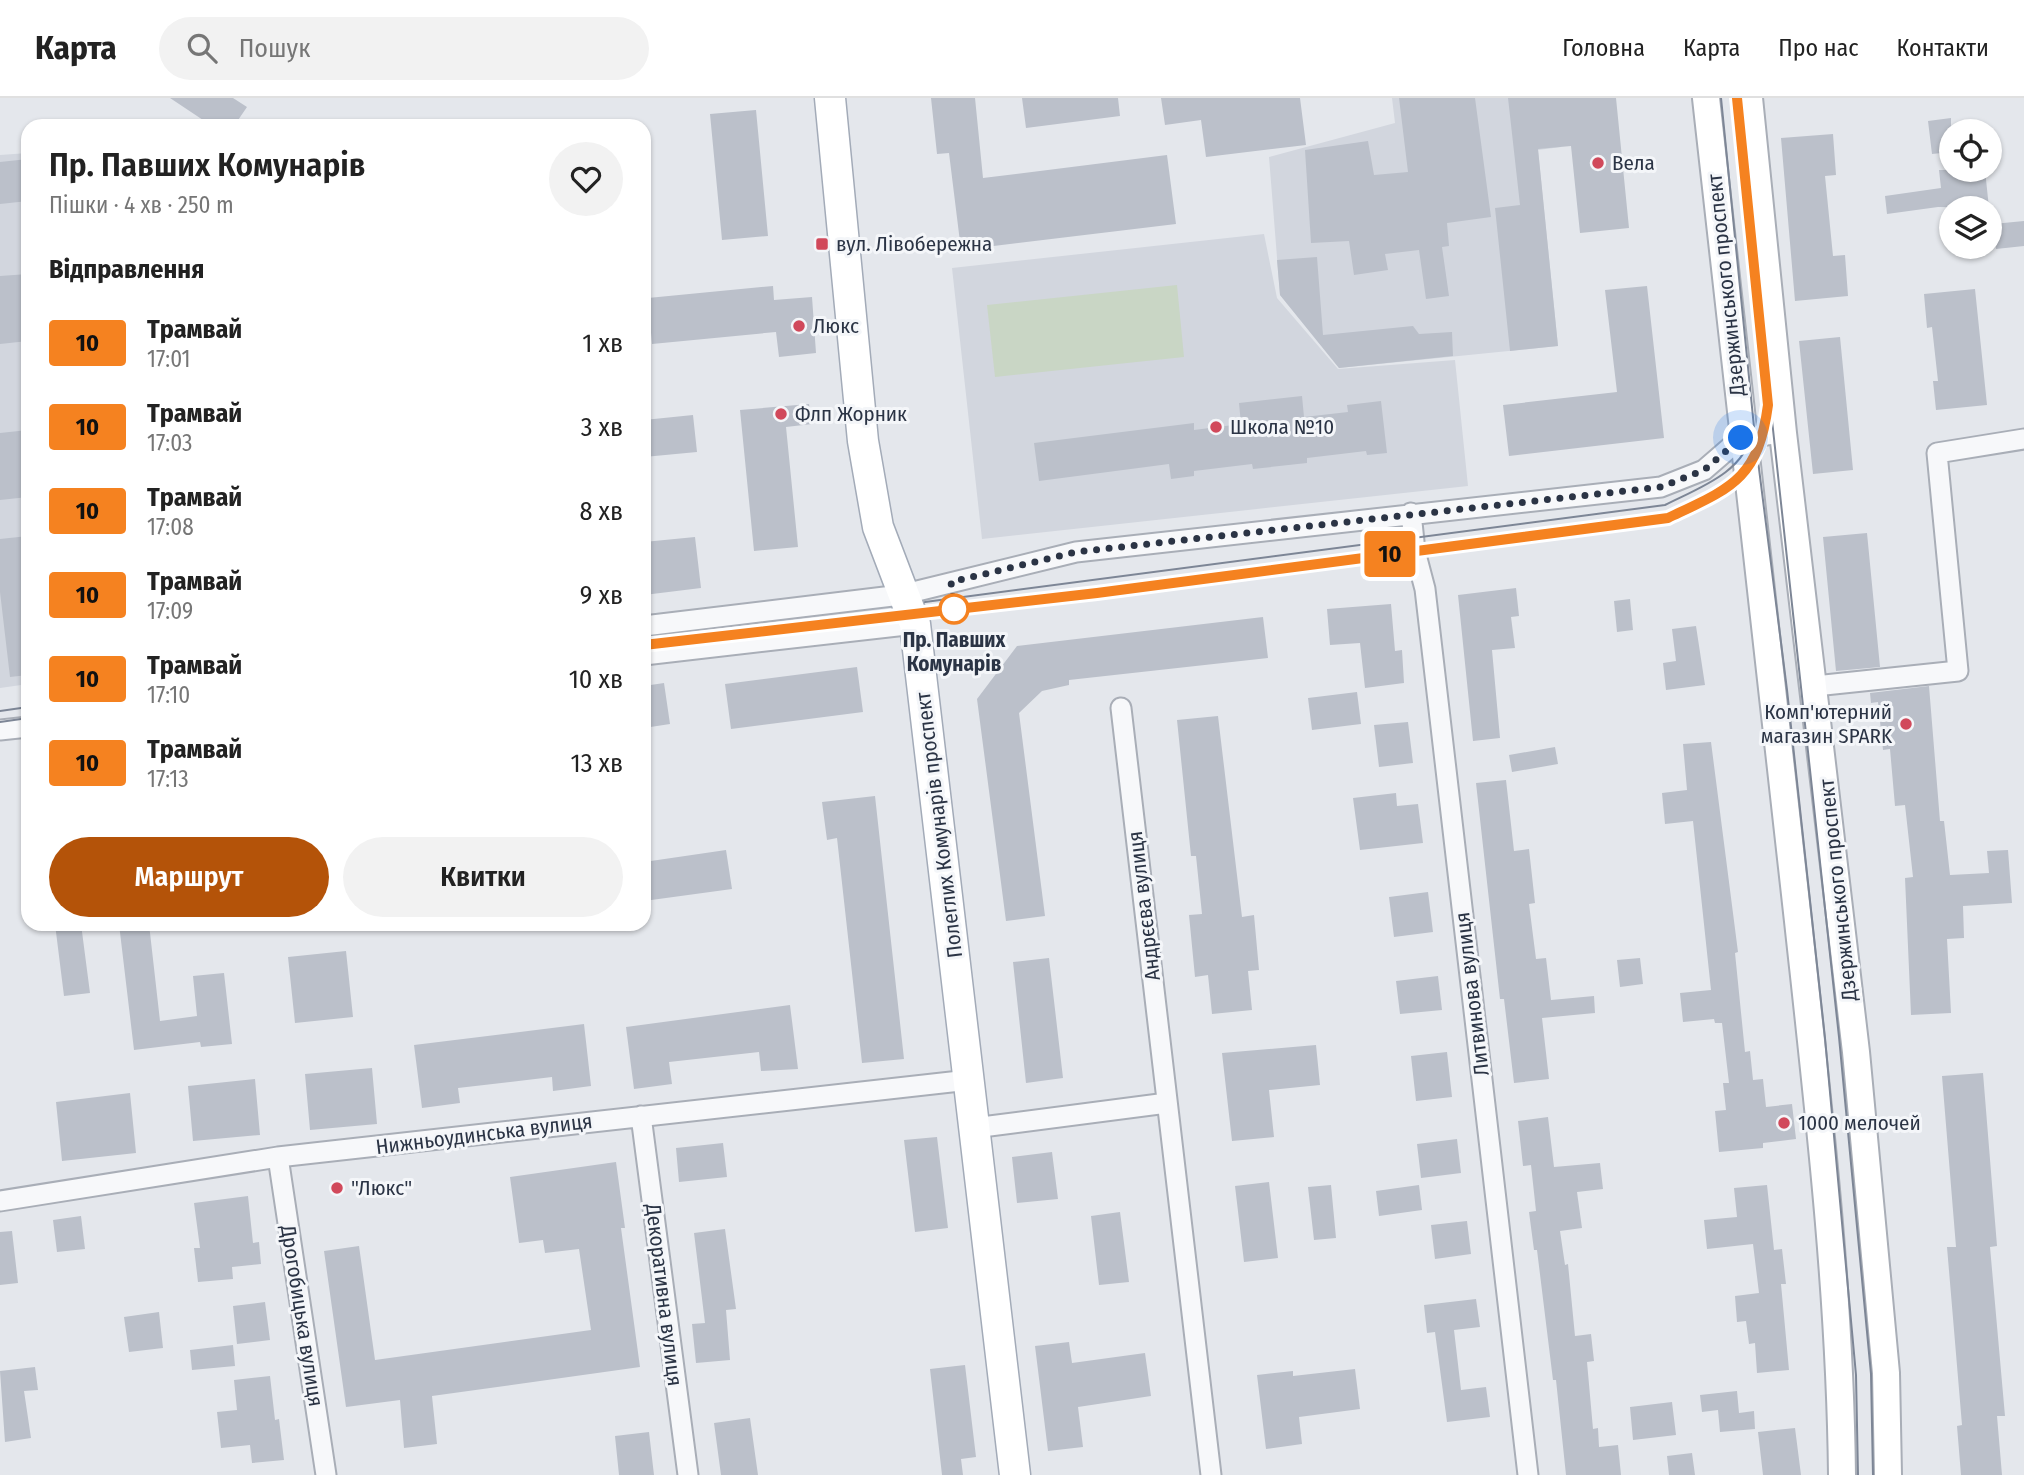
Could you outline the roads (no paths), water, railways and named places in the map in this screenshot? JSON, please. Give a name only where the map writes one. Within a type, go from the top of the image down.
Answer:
[{"type":"main road","name":"Полеглих Комунарів проспект","points":[[830,98],[863,440],[878,527],[901,595],[915,625],[1015,1475]]},
{"type":"street","name":"Дзержинського проспект","points":[[1706,98],[1741,438],[1773,692],[1811,1039],[1841,1376],[1842,1475]]},
{"type":"street","name":"Дзержинського проспект","points":[[1749,98],[1783,433],[1815,686],[1856,1052],[1882,1333],[1888,1475]]},
{"type":"street","points":[[651,625],[901,595],[1076,552],[1661,487],[1704,470],[1741,438],[1783,433]]},
{"type":"street","points":[[1815,686],[1958,671],[1937,453],[2024,439]]},
{"type":"street","name":"Литвинова вулиця","points":[[1411,513],[1424,589],[1528,1475]]},
{"type":"street","points":[[651,654],[915,625]]},
{"type":"street","name":"Андрєєва вулиця","points":[[1121,708],[1211,1475]]},
{"type":"street","points":[[0,730],[21,728]]},
{"type":"street","name":"Нижньоудинська вулиця","points":[[0,1201],[278,1157],[969,1080]]},
{"type":"street","points":[[974,1128],[1167,1103]]},
{"type":"street","name":"Декоративна вулиця","points":[[640,1116],[688,1475]]},
{"type":"street","name":"Дрогобицька вулиця","points":[[278,1157],[326,1475]]},
{"type":"tram line","points":[[1721,98],[1755,437],[1787,690],[1825,1038],[1856,1375],[1858,1475]]},
{"type":"tram line","points":[[1737,98],[1839,1037],[1871,1374],[1873,1475]]},
{"type":"tram line","name":"10","points":[[651,644],[1097,593],[1668,518],[1713,496],[1746,473],[1758,455],[1768,405],[1737,98]]},
{"type":"tram line","points":[[925,602],[1665,505],[1730,469],[1747,447],[1751,433]]},
{"type":"tram line","points":[[651,644],[1097,593],[1668,518],[1719,493],[1741,476],[1758,453]]},
{"type":"tram line","points":[[0,711],[21,708]]},
{"type":"tram line","points":[[0,722],[21,719]]},
{"type":"place","name":"Вела","points":[[1598,163]]},
{"type":"place","name":"вул. Лівобережна","points":[[822,244]]},
{"type":"place","name":"Люкс","points":[[799,326]]},
{"type":"place","name":"Флп Жорник","points":[[781,414]]},
{"type":"place","name":"Школа №10","points":[[1216,427]]},
{"type":"place","name":"Пр. Павших Комунарiв","points":[[954,609]]},
{"type":"place","name":"Комп'ютерний магазин SPARK","points":[[1906,724]]},
{"type":"place","name":"1000 мелочей","points":[[1784,1123]]},
{"type":"place","name":"\"Люкс\"","points":[[337,1188]]}]
